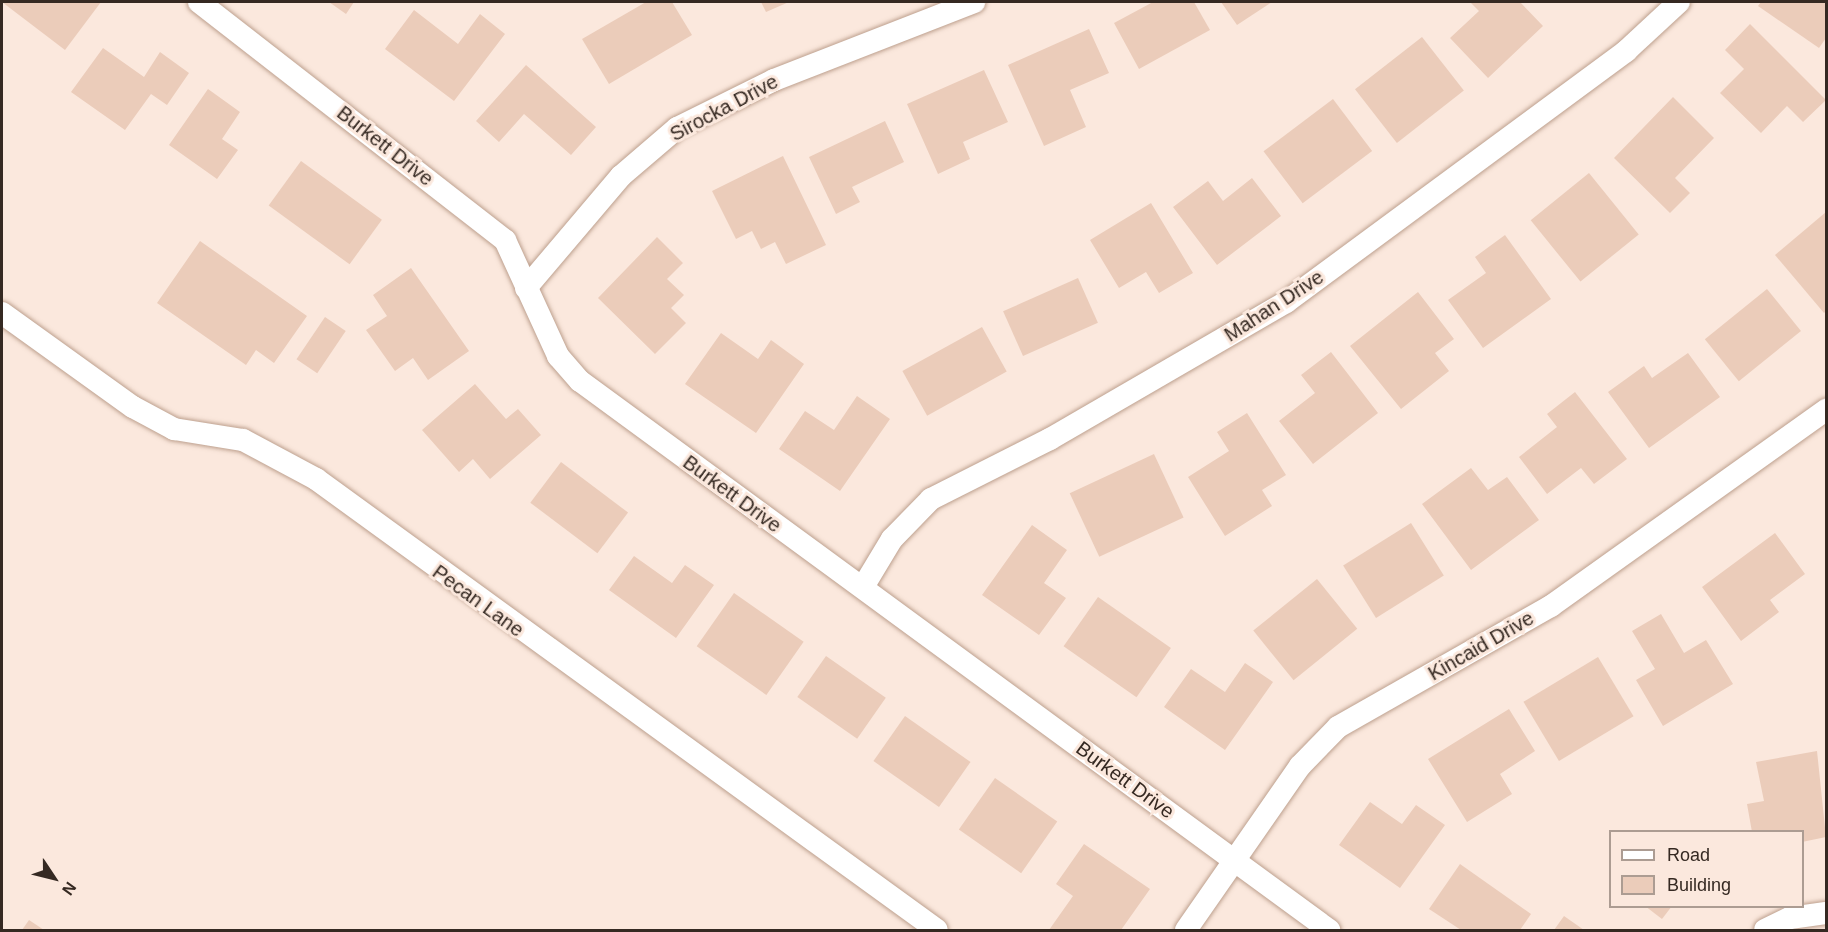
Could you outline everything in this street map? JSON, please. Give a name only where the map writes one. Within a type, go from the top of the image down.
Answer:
[{"type":"street","name":"Burkett Drive","points":[[199,2],[505,240],[558,356],[580,381],[1329,930]]},
{"type":"street","name":"Sirocka Drive","points":[[526,288],[621,176],[676,129],[774,80],[974,2]]},
{"type":"street","name":"Mahan Drive","points":[[863,587],[892,538],[931,499],[1050,439],[1286,302],[1626,51],[1679,2]]},
{"type":"street","name":"Pecan Lane","points":[[2,313],[124,401],[174,429],[243,440],[316,479],[937,930]]},
{"type":"street","name":"Kincaid Drive","points":[[1186,930],[1238,863],[1300,766],[1338,727],[1551,606],[1827,410]]},
{"type":"street","points":[[1765,930],[1790,918],[1827,914]]},
{"type":"building","points":[[2,2],[101,2],[65,50]]},
{"type":"building","points":[[329,2],[354,2],[346,14]]},
{"type":"building","points":[[646,2],[672,2],[692,35],[609,84],[582,39]]},
{"type":"building","points":[[761,2],[789,2],[766,12]]},
{"type":"building","points":[[1153,2],[1194,2],[1210,30],[1139,69],[1114,23]]},
{"type":"building","points":[[1221,2],[1272,2],[1237,25]]},
{"type":"building","points":[[1470,2],[1520,2],[1543,26],[1488,78],[1450,38],[1479,11]]},
{"type":"building","points":[[1761,2],[1826,2],[1826,38],[1819,48],[1758,6]]},
{"type":"building","points":[[414,10],[458,44],[480,14],[505,34],[454,101],[385,49]]},
{"type":"building","points":[[1750,24],[1826,100],[1803,122],[1787,106],[1761,133],[1720,93],[1744,69],[1725,50]]},
{"type":"building","points":[[1089,29],[1109,73],[1070,90],[1086,127],[1044,146],[1008,65]]},
{"type":"building","points":[[1422,37],[1464,91],[1397,143],[1355,89]]},
{"type":"building","points":[[103,48],[144,77],[160,52],[189,73],[167,105],[151,94],[125,130],[71,92]]},
{"type":"building","points":[[526,65],[596,127],[571,155],[524,114],[499,142],[476,121]]},
{"type":"building","points":[[984,70],[1008,122],[963,142],[970,159],[938,174],[907,104]]},
{"type":"building","points":[[208,89],[240,112],[222,139],[238,150],[217,179],[169,145]]},
{"type":"building","points":[[1673,97],[1714,138],[1675,178],[1690,193],[1670,213],[1614,158]]},
{"type":"building","points":[[1333,99],[1372,151],[1303,203],[1264,151]]},
{"type":"building","points":[[885,121],[904,162],[852,187],[860,202],[836,214],[809,157]]},
{"type":"building","points":[[783,156],[826,245],[786,264],[775,242],[761,249],[752,231],[736,239],[712,191]]},
{"type":"building","points":[[301,161],[382,220],[350,264],[269,205]]},
{"type":"building","points":[[1589,173],[1639,234],[1580,282],[1531,220]]},
{"type":"building","points":[[1252,178],[1281,216],[1217,265],[1173,207],[1208,181],[1223,201]]},
{"type":"building","points":[[1151,203],[1193,273],[1159,293],[1146,272],[1119,288],[1090,240]]},
{"type":"building","points":[[1826,212],[1826,311],[1824,313],[1775,255]]},
{"type":"building","points":[[1505,235],[1551,299],[1483,348],[1448,300],[1486,273],[1475,257]]},
{"type":"building","points":[[657,237],[683,263],[667,279],[684,295],[671,308],[686,323],[655,354],[598,298]]},
{"type":"building","points":[[200,241],[307,316],[274,363],[256,350],[246,365],[157,303]]},
{"type":"building","points":[[411,268],[469,351],[428,380],[413,358],[395,371],[366,330],[387,316],[373,295]]},
{"type":"building","points":[[1078,278],[1098,323],[1023,356],[1003,311]]},
{"type":"building","points":[[1767,289],[1801,331],[1739,381],[1705,339]]},
{"type":"building","points":[[1418,292],[1454,339],[1435,353],[1449,371],[1401,409],[1350,346]]},
{"type":"building","points":[[325,317],[346,331],[317,373],[296,359]]},
{"type":"building","points":[[982,327],[1007,372],[927,416],[902,371]]},
{"type":"building","points":[[721,333],[758,359],[771,340],[804,364],[756,433],[685,384]]},
{"type":"building","points":[[1331,352],[1378,413],[1313,464],[1279,421],[1315,393],[1301,375]]},
{"type":"building","points":[[1688,353],[1720,397],[1649,448],[1608,392],[1644,366],[1652,378]]},
{"type":"building","points":[[475,384],[506,419],[518,409],[541,435],[490,479],[473,459],[459,472],[422,430]]},
{"type":"building","points":[[1575,392],[1627,459],[1594,484],[1581,468],[1547,494],[1519,457],[1557,427],[1547,414]]},
{"type":"building","points":[[857,396],[890,419],[840,491],[779,449],[805,411],[834,430]]},
{"type":"building","points":[[1247,413],[1286,475],[1262,490],[1272,506],[1225,536],[1188,477],[1229,451],[1217,432]]},
{"type":"building","points":[[1154,454],[1184,517],[1099,557],[1070,493]]},
{"type":"building","points":[[561,462],[628,513],[597,553],[530,503]]},
{"type":"building","points":[[1471,468],[1488,490],[1507,477],[1539,520],[1471,570],[1422,504]]},
{"type":"building","points":[[1411,523],[1444,576],[1376,618],[1343,565]]},
{"type":"building","points":[[1032,525],[1067,550],[1044,583],[1066,598],[1039,635],[982,595]]},
{"type":"building","points":[[1775,533],[1805,574],[1770,600],[1779,612],[1741,641],[1702,587]]},
{"type":"building","points":[[634,556],[672,583],[685,565],[714,585],[676,638],[609,590]]},
{"type":"building","points":[[1317,579],[1357,629],[1294,680],[1253,631]]},
{"type":"building","points":[[734,593],[804,642],[766,695],[697,646]]},
{"type":"building","points":[[1098,597],[1171,648],[1136,697],[1064,646]]},
{"type":"building","points":[[1661,614],[1684,653],[1706,640],[1733,684],[1663,726],[1636,680],[1655,669],[1632,631]]},
{"type":"building","points":[[826,656],[886,698],[857,739],[797,697]]},
{"type":"building","points":[[1598,657],[1634,716],[1559,761],[1523,702]]},
{"type":"building","points":[[1245,663],[1273,682],[1225,750],[1164,707],[1191,669],[1225,692]]},
{"type":"building","points":[[1509,709],[1535,751],[1500,774],[1512,794],[1467,822],[1428,759]]},
{"type":"building","points":[[905,716],[971,762],[939,807],[873,761]]},
{"type":"building","points":[[1817,751],[1826,837],[1804,842],[1804,830],[1752,830],[1747,804],[1764,801],[1756,762]]},
{"type":"building","points":[[995,778],[1057,822],[1021,873],[959,830]]},
{"type":"building","points":[[1370,802],[1402,824],[1416,805],[1445,825],[1400,888],[1339,845]]},
{"type":"building","points":[[1084,844],[1150,889],[1121,930],[1049,930],[1073,896],[1056,884]]},
{"type":"building","points":[[1460,864],[1531,914],[1520,930],[1461,930],[1429,909]]},
{"type":"building","points":[[1648,908],[1670,908],[1662,919]]},
{"type":"building","points":[[1564,916],[1584,930],[1554,930]]},
{"type":"building","points":[[29,920],[44,930],[22,930]]}]
